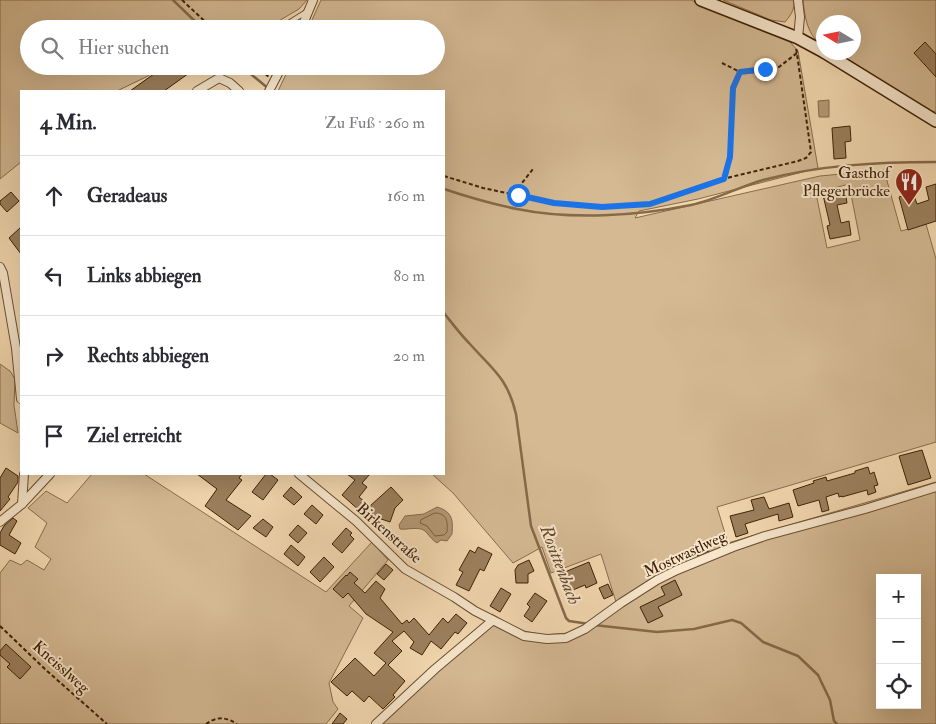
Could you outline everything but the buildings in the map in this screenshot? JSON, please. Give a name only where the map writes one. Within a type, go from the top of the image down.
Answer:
[{"type":"main road","points":[[701,0],[797,43],[816,49]]},
{"type":"main road","points":[[837,60],[935,118]]},
{"type":"street","points":[[304,20],[313,0]]},
{"type":"street","points":[[797,43],[800,17],[798,0]]},
{"type":"street","points":[[199,90],[219,78],[230,83],[238,90]]},
{"type":"street","points":[[0,267],[3,273],[16,348],[20,388]]},
{"type":"street","points":[[22,504],[24,475]]},
{"type":"street","points":[[0,522],[22,504],[49,475]]},
{"type":"street","name":"Birkenstraße","points":[[300,475],[356,521],[405,569],[492,621]]},
{"type":"street","name":"Mostwastlweg","points":[[492,621],[524,636],[547,639],[566,638],[586,629],[621,603],[657,580],[733,547],[936,487]]},
{"type":"street","points":[[376,724],[435,669],[492,621]]},
{"type":"lane","points":[[294,20],[308,11]]},
{"type":"path","points":[[182,0],[204,20]]},
{"type":"path","points":[[445,176],[483,188],[554,203],[602,207],[650,204],[724,179],[806,158],[811,152],[796,53],[797,43]]},
{"type":"path","points":[[722,63],[740,72],[779,67],[796,53]]},
{"type":"path","points":[[724,179],[730,157],[733,88],[740,72]]},
{"type":"path","points":[[263,75],[272,85]]},
{"type":"path","points":[[518,195],[522,183],[533,169]]},
{"type":"path","name":"Kneisslweg","points":[[0,626],[107,724]]},
{"type":"path","points":[[206,724],[220,717],[229,719],[237,724]]},
{"type":"shaded area","points":[[0,0],[307,0],[299,9],[280,20],[20,20],[20,75],[149,75],[119,90],[20,90],[20,163],[0,179]]},
{"type":"shaded area","points":[[321,0],[691,0],[790,42],[798,51],[818,168],[698,199],[639,211],[635,218],[820,176],[884,170],[901,231],[926,224],[936,259],[936,442],[717,507],[728,543],[936,482],[936,724],[372,724],[482,626],[492,614],[519,630],[543,635],[569,633],[589,622],[616,602],[601,554],[551,573],[542,547],[513,563],[453,493],[433,475],[445,475],[445,90],[278,90],[286,75],[445,75],[445,20],[312,20]],"holes":[[[849,184],[860,240],[827,248],[816,193]]]},
{"type":"shaded area","points":[[723,0],[794,0],[794,6],[785,22],[771,20]]},
{"type":"shaded area","points":[[803,0],[936,0],[936,111],[931,112],[846,60],[861,60],[861,15],[816,15],[816,40],[810,31]]},
{"type":"shaded area","points":[[0,364],[10,371],[15,379],[14,405],[18,433],[0,423]]},
{"type":"shaded area","points":[[91,475],[146,475],[326,592],[372,542],[388,560],[349,606],[363,618],[329,683],[333,702],[338,709],[326,724],[0,724],[0,573],[10,560],[21,565],[27,560],[44,570],[51,559],[35,547],[47,523],[28,508],[46,491],[67,503]]},
{"type":"water","points":[[829,100],[829,117],[819,117],[818,101]]},
{"type":"water","points":[[437,507],[446,511],[451,517],[452,534],[447,541],[441,540],[437,543],[425,531],[420,529],[400,529],[399,525],[405,516],[424,514]]},
{"type":"waterway","points":[[173,0],[194,20]]},
{"type":"waterway","points":[[252,75],[269,89]]},
{"type":"waterway","points":[[445,189],[498,205],[559,215],[626,214],[691,205],[763,180],[806,171],[871,164],[936,162]]},
{"type":"waterway","name":"Rosittenbach","points":[[445,314],[504,382],[516,414],[531,526],[566,618],[569,621],[589,624]]},
{"type":"waterway","name":"Rosittenbach","points":[[594,625],[657,632],[694,629],[732,620],[741,623],[763,642],[798,656],[818,675],[830,700],[834,721],[837,724]]},
{"type":"place","name":"Gasthof Pflegerbrücke","points":[[909,206]]},
{"type":"route","points":[[518,195],[554,203],[602,207],[650,204],[724,179],[730,157],[733,88],[740,72],[765,69]]}]
